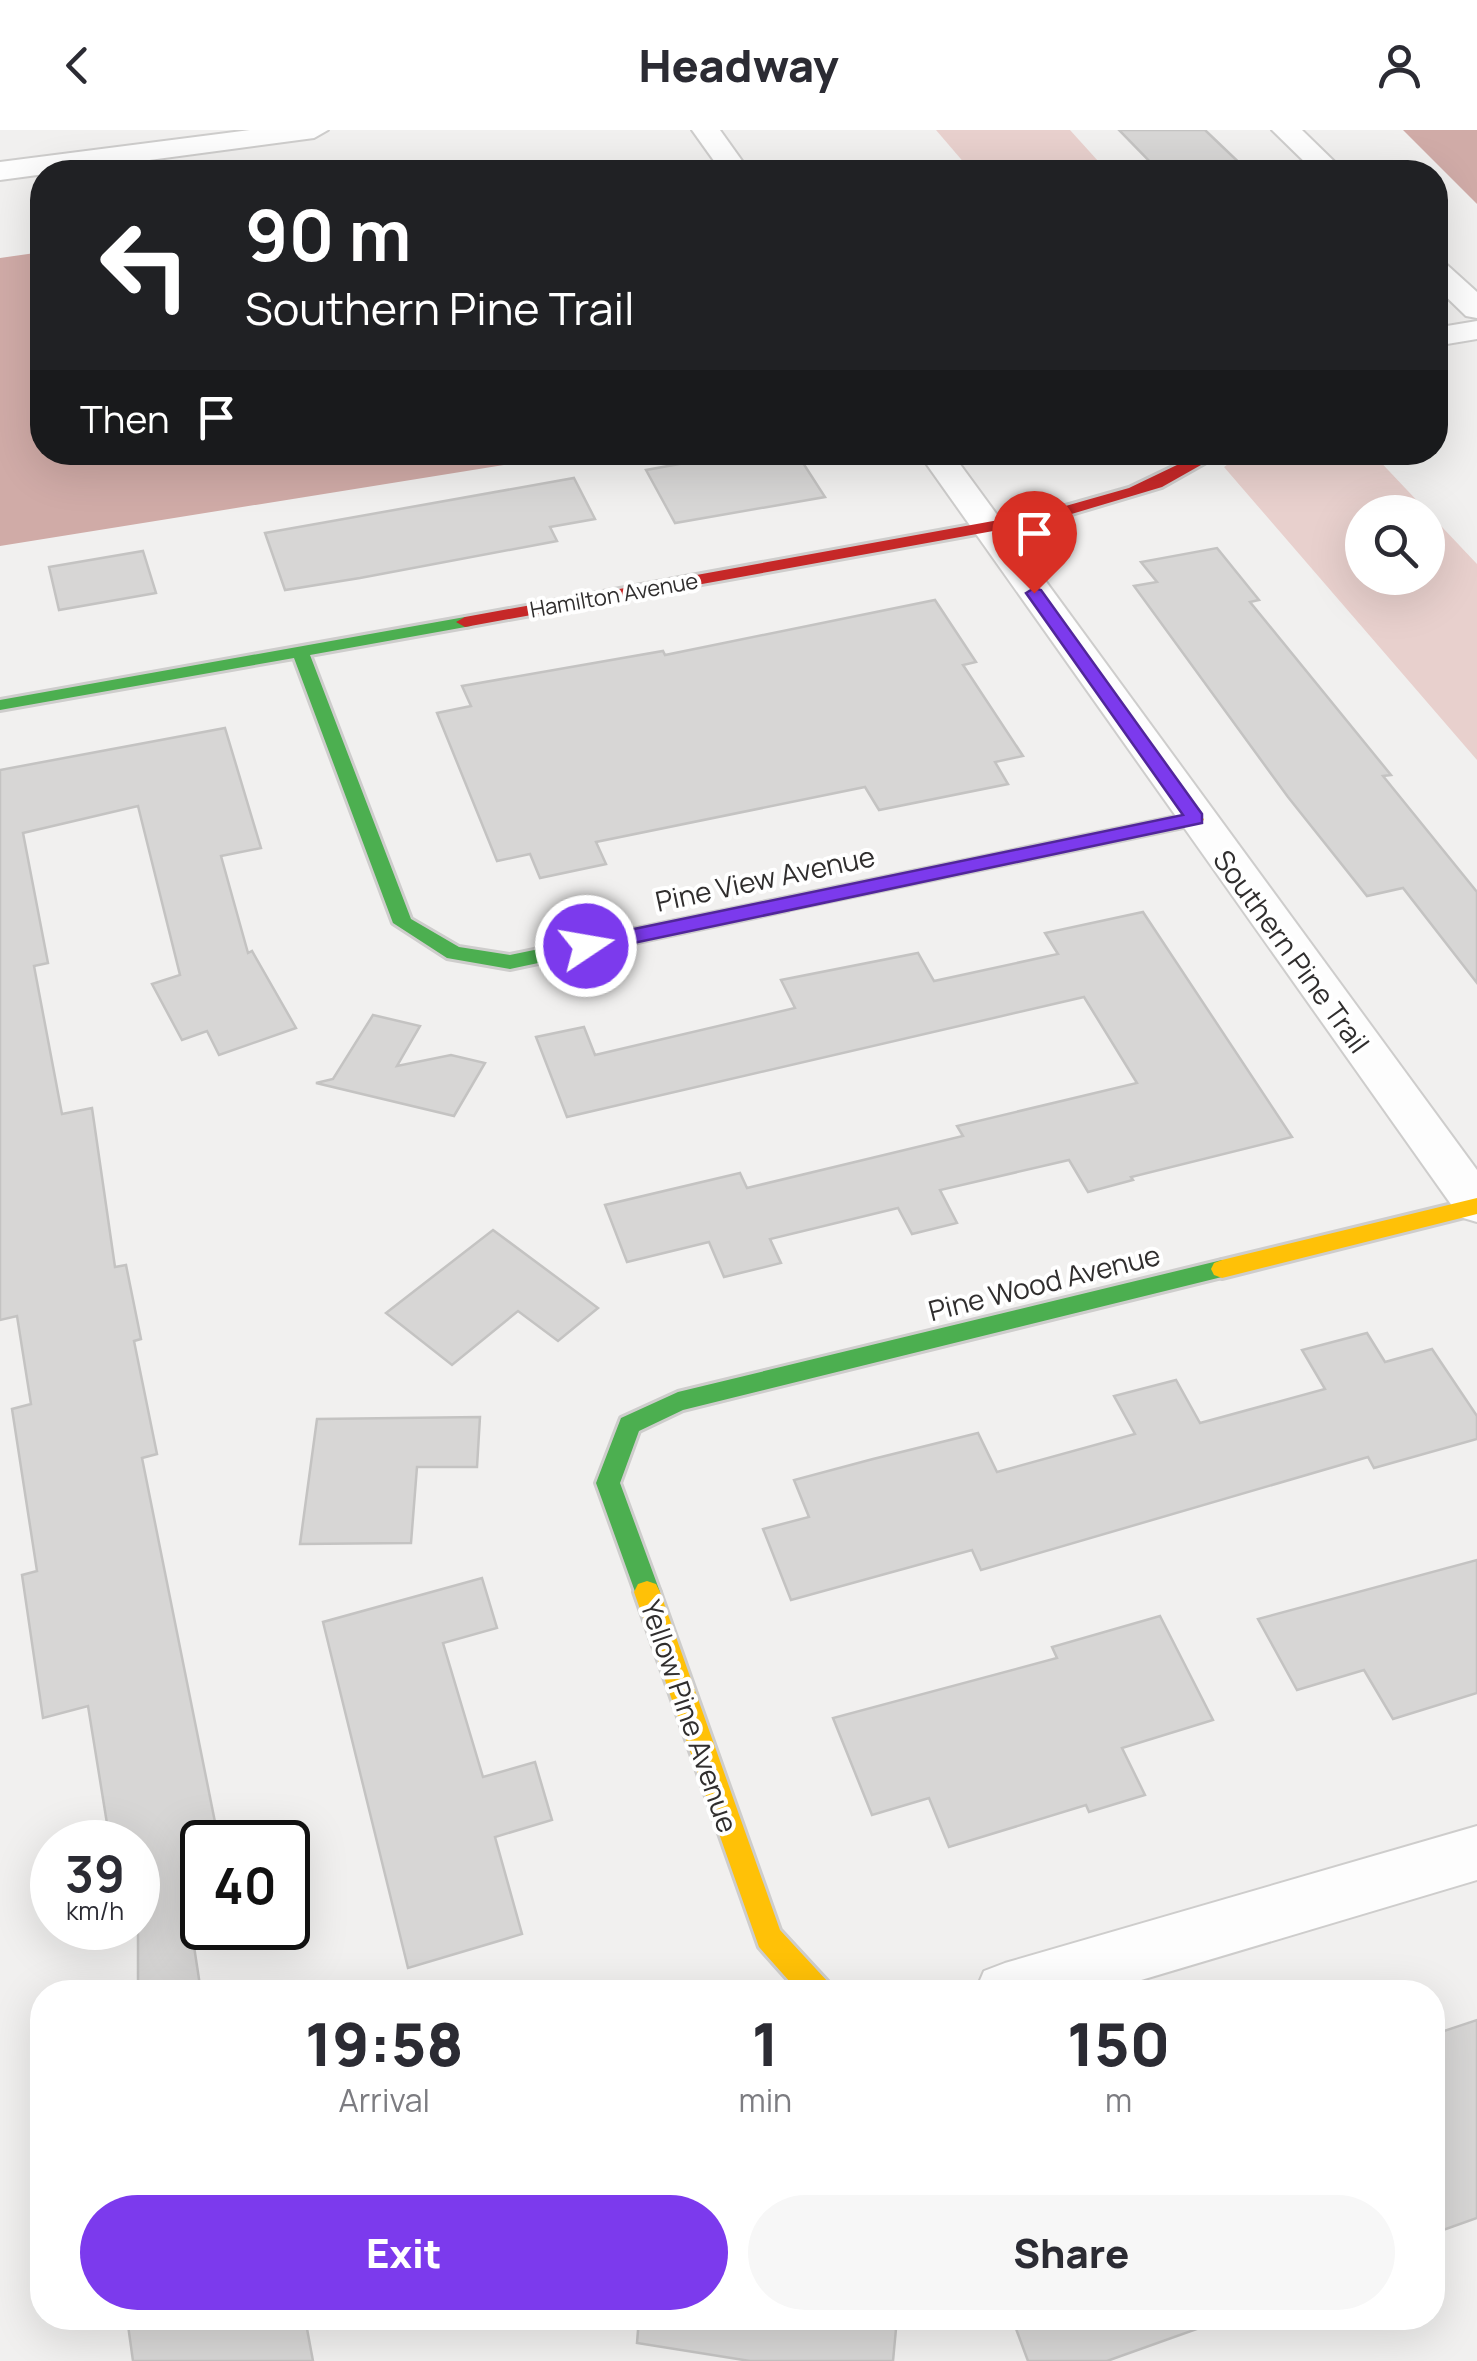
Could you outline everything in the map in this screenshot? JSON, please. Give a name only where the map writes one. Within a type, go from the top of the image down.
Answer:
[{"type":"street","points":[[73,160],[314,130]]},
{"type":"street","points":[[706,130],[727,160]]},
{"type":"street","points":[[1286,130],[1318,160]]},
{"type":"street","points":[[1,169],[30,165]]},
{"type":"street","points":[[1448,282],[1477,309]]},
{"type":"street","points":[[1448,335],[1477,330]]},
{"type":"street","name":"Southern Pine Trail","points":[[943,465],[1477,1205]]},
{"type":"street","name":"Hamilton Avenue","points":[[0,705],[988,529],[1136,494],[1199,465]]},
{"type":"street","name":"Pine View Avenue","points":[[300,651],[403,923],[454,953],[510,962],[1195,819]]},
{"type":"street","name":"Pine Wood Avenue","points":[[629,1425],[678,1402],[1477,1205]]},
{"type":"street","name":"Yellow Pine Avenue","points":[[629,1425],[608,1483],[769,1938],[807,1980]]},
{"type":"street","points":[[1046,1980],[1477,1853]]},
{"type":"shaded area","points":[[936,130],[1070,130],[1097,160],[962,160]]},
{"type":"shaded area","points":[[1403,130],[1477,130],[1477,204],[1448,175],[1448,160],[1433,160]]},
{"type":"shaded area","points":[[30,254],[30,465],[503,465],[0,546],[0,258]]},
{"type":"shaded area","points":[[1383,465],[1412,495],[1345,495],[1345,595],[1445,595],[1445,530],[1477,564],[1477,760],[1224,467]]},
{"type":"building","points":[[1119,130],[1205,130],[1236,160],[1148,160]]},
{"type":"building","points":[[674,465],[804,465],[825,497],[675,523],[646,470]]},
{"type":"building","points":[[574,478],[595,519],[550,527],[557,541],[360,578],[285,590],[265,533]]},
{"type":"building","points":[[1217,548],[1259,600],[1250,602],[1391,775],[1383,776],[1477,892],[1477,983],[1403,888],[1367,896],[1288,797],[1134,586],[1157,582],[1141,562]]},
{"type":"building","points":[[143,551],[156,593],[59,610],[49,567]]},
{"type":"building","points":[[935,600],[976,662],[963,665],[1023,756],[995,762],[1008,784],[879,810],[865,787],[596,842],[606,864],[540,878],[530,854],[497,861],[437,713],[471,706],[462,686],[663,651],[665,655]]},
{"type":"building","points":[[225,728],[261,848],[221,856],[248,953],[252,951],[296,1028],[219,1055],[207,1031],[182,1040],[152,984],[180,975],[138,806],[23,833],[48,963],[34,966],[62,1114],[92,1108],[115,1267],[126,1265],[141,1339],[134,1341],[157,1454],[142,1458],[215,1820],[180,1820],[180,1950],[195,1950],[199,1980],[138,1980],[138,1950],[160,1950],[160,1820],[106,1820],[88,1706],[43,1718],[22,1575],[37,1571],[12,1409],[31,1404],[17,1316],[0,1320],[0,770]]},
{"type":"building","points":[[1143,912],[1292,1137],[1131,1177],[1133,1180],[1088,1192],[1069,1160],[940,1190],[957,1223],[912,1234],[898,1208],[770,1239],[781,1263],[724,1277],[709,1242],[627,1262],[605,1205],[740,1173],[747,1188],[963,1136],[957,1126],[1137,1083],[1084,997],[567,1117],[536,1037],[584,1027],[595,1055],[795,1008],[781,980],[918,953],[934,981],[1058,954],[1045,933]]},
{"type":"building","points":[[373,1015],[420,1026],[397,1066],[451,1055],[485,1063],[454,1116],[316,1083],[333,1079]]},
{"type":"building","points":[[493,1230],[598,1308],[558,1341],[518,1311],[452,1365],[386,1313]]},
{"type":"building","points":[[1367,1333],[1385,1362],[1432,1349],[1477,1416],[1477,1439],[1374,1468],[1368,1457],[981,1570],[972,1550],[791,1600],[763,1529],[809,1517],[794,1480],[873,1459],[978,1433],[997,1472],[1135,1434],[1114,1396],[1176,1380],[1200,1423],[1325,1389],[1302,1350]]},
{"type":"building","points":[[480,1417],[477,1467],[417,1467],[411,1543],[300,1544],[317,1419]]},
{"type":"building","points":[[1477,1560],[1477,1693],[1393,1719],[1364,1670],[1297,1690],[1258,1619]]},
{"type":"building","points":[[482,1578],[497,1628],[443,1643],[483,1777],[535,1762],[552,1820],[495,1837],[522,1934],[408,1968],[323,1622]]},
{"type":"building","points":[[1160,1616],[1213,1720],[1122,1748],[1145,1795],[1089,1812],[1086,1805],[949,1847],[929,1798],[872,1815],[833,1718],[1057,1658],[1052,1647]]},
{"type":"building","points":[[1477,2020],[1477,2218],[1445,2229],[1445,2031]]},
{"type":"building","points":[[129,2330],[307,2330],[313,2361],[133,2361]]},
{"type":"building","points":[[638,2330],[896,2330],[893,2361],[750,2361],[637,2343]]},
{"type":"building","points":[[1016,2330],[1194,2330],[1107,2361],[1028,2361]]},
{"type":"traffic: fast","points":[[0,705],[465,622]]},
{"type":"traffic: fast","points":[[300,651],[403,923],[454,953],[510,962],[781,905]]},
{"type":"traffic: fast","points":[[647,1592],[608,1483],[629,1425],[678,1402],[1222,1269]]},
{"type":"traffic: slow","points":[[781,905],[1195,819]]},
{"type":"traffic: slow","points":[[1222,1269],[1477,1206]]},
{"type":"traffic: slow","points":[[647,1592],[769,1938],[807,1980]]},
{"type":"traffic: jam","points":[[465,622],[1048,516],[1135,492],[1192,465]]},
{"type":"route","points":[[586,946],[1195,819],[1034,593]]}]
